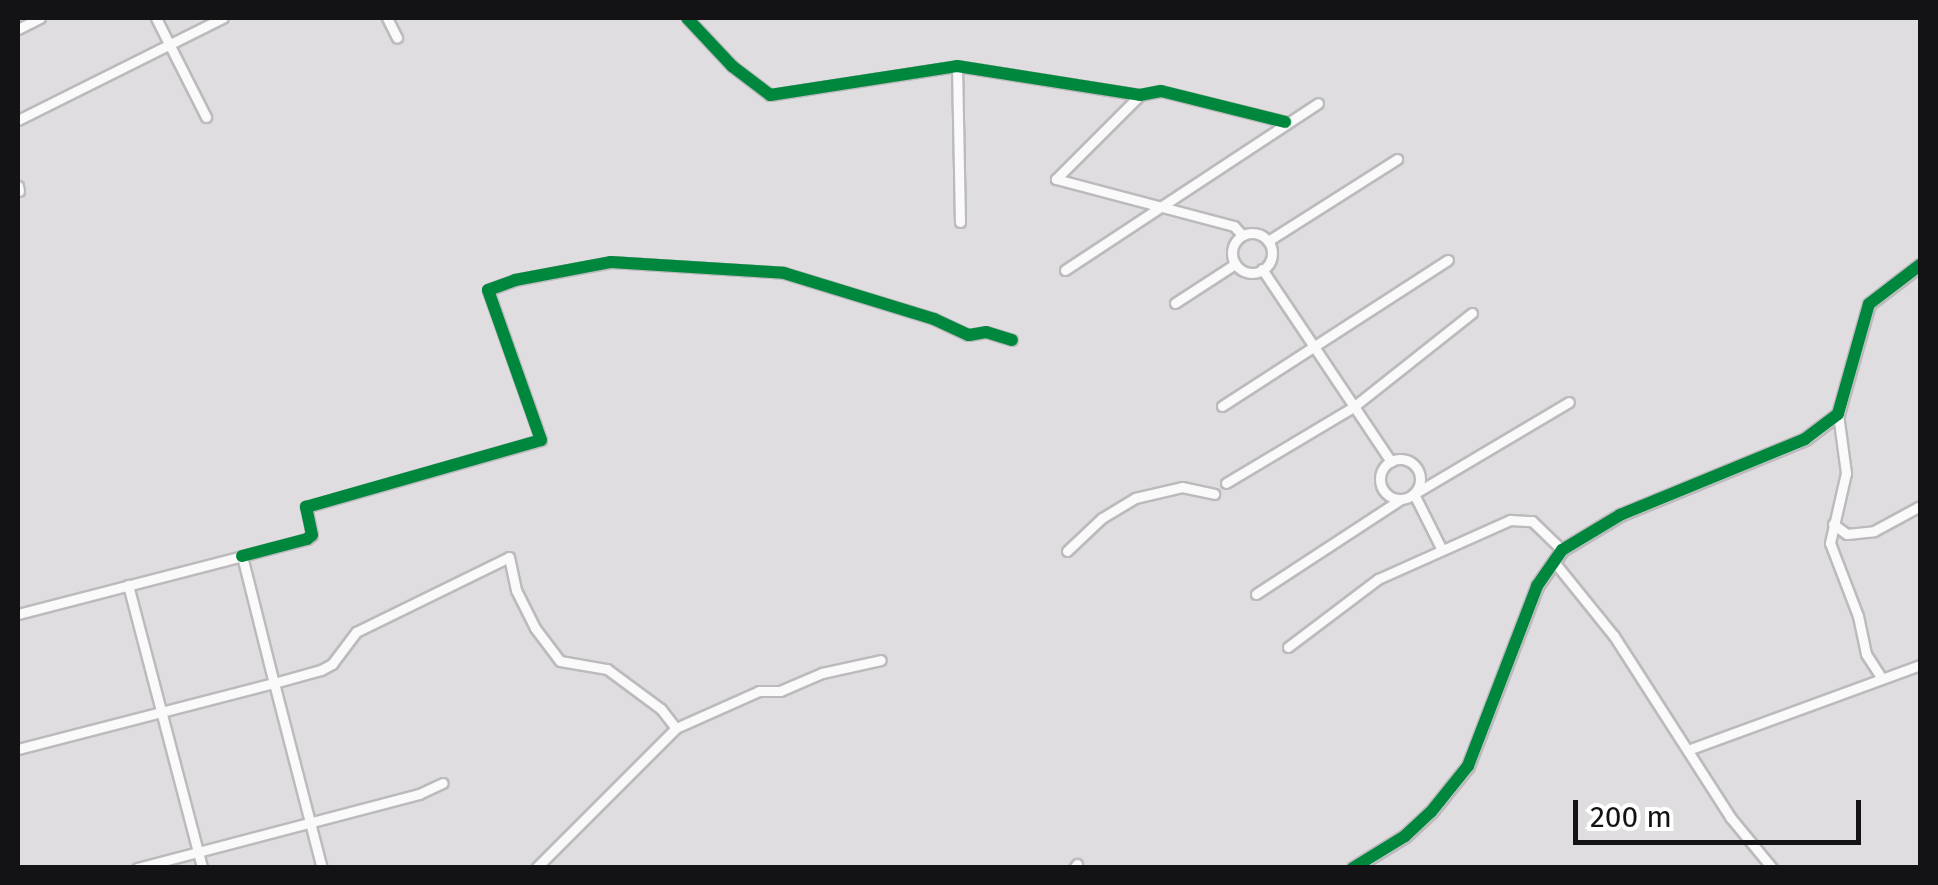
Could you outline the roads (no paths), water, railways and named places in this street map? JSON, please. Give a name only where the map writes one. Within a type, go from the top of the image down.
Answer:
[{"type":"street","points":[[18,29],[39,18]]},
{"type":"street","points":[[156,18],[206,117]]},
{"type":"street","points":[[18,120],[222,18]]},
{"type":"street","points":[[387,18],[397,38]]},
{"type":"street","points":[[686,18],[732,66],[770,95],[957,66],[1140,95],[1161,91],[1286,122]]},
{"type":"street","points":[[957,66],[960,222]]},
{"type":"street","points":[[1140,95],[1056,179],[1234,226],[1242,235]]},
{"type":"street","points":[[1064,270],[1318,103]]},
{"type":"street","points":[[1268,241],[1397,159]]},
{"type":"street","points":[[1255,233],[1268,241],[1272,256],[1262,270],[1247,272],[1235,264],[1232,251],[1242,235],[1255,233]]},
{"type":"street","points":[[1222,406],[1448,260]]},
{"type":"street","points":[[18,614],[307,540],[312,535],[306,507],[541,440],[488,290],[515,280],[612,262],[784,273],[934,319],[968,335],[986,332],[1012,340]]},
{"type":"street","points":[[1176,303],[1235,264]]},
{"type":"street","points":[[1881,677],[1866,654],[1858,616],[1830,544],[1846,473],[1838,414],[1869,304],[1920,265]]},
{"type":"street","points":[[1262,270],[1390,462]]},
{"type":"street","points":[[1226,483],[1352,408],[1472,313]]},
{"type":"street","points":[[1256,594],[1402,499],[1569,402]]},
{"type":"street","points":[[1353,868],[1405,836],[1432,812],[1468,766],[1537,586],[1562,550],[1620,515],[1805,439],[1838,414]]},
{"type":"street","points":[[1402,499],[1388,496],[1381,485],[1382,471],[1390,462],[1403,460],[1414,465],[1420,476],[1414,494],[1442,550]]},
{"type":"street","points":[[1068,551],[1095,523],[1135,498],[1182,488],[1214,494]]},
{"type":"street","points":[[1833,524],[1847,534],[1874,530],[1920,506]]},
{"type":"street","points":[[1288,647],[1378,580],[1520,518],[1546,530],[1562,550]]},
{"type":"street","points":[[242,556],[322,868]]},
{"type":"street","points":[[18,749],[322,670],[332,664],[356,632],[508,557],[516,590],[536,628],[560,661],[567,666],[608,670],[660,709],[676,728]]},
{"type":"street","points":[[1556,563],[1614,636],[1731,818],[1772,868]]},
{"type":"street","points":[[128,585],[202,868]]},
{"type":"street","points":[[536,868],[676,728],[759,691],[780,692],[822,673],[881,660]]},
{"type":"street","points":[[1688,750],[1920,665]]},
{"type":"street","points":[[137,868],[419,794],[442,783]]}]
